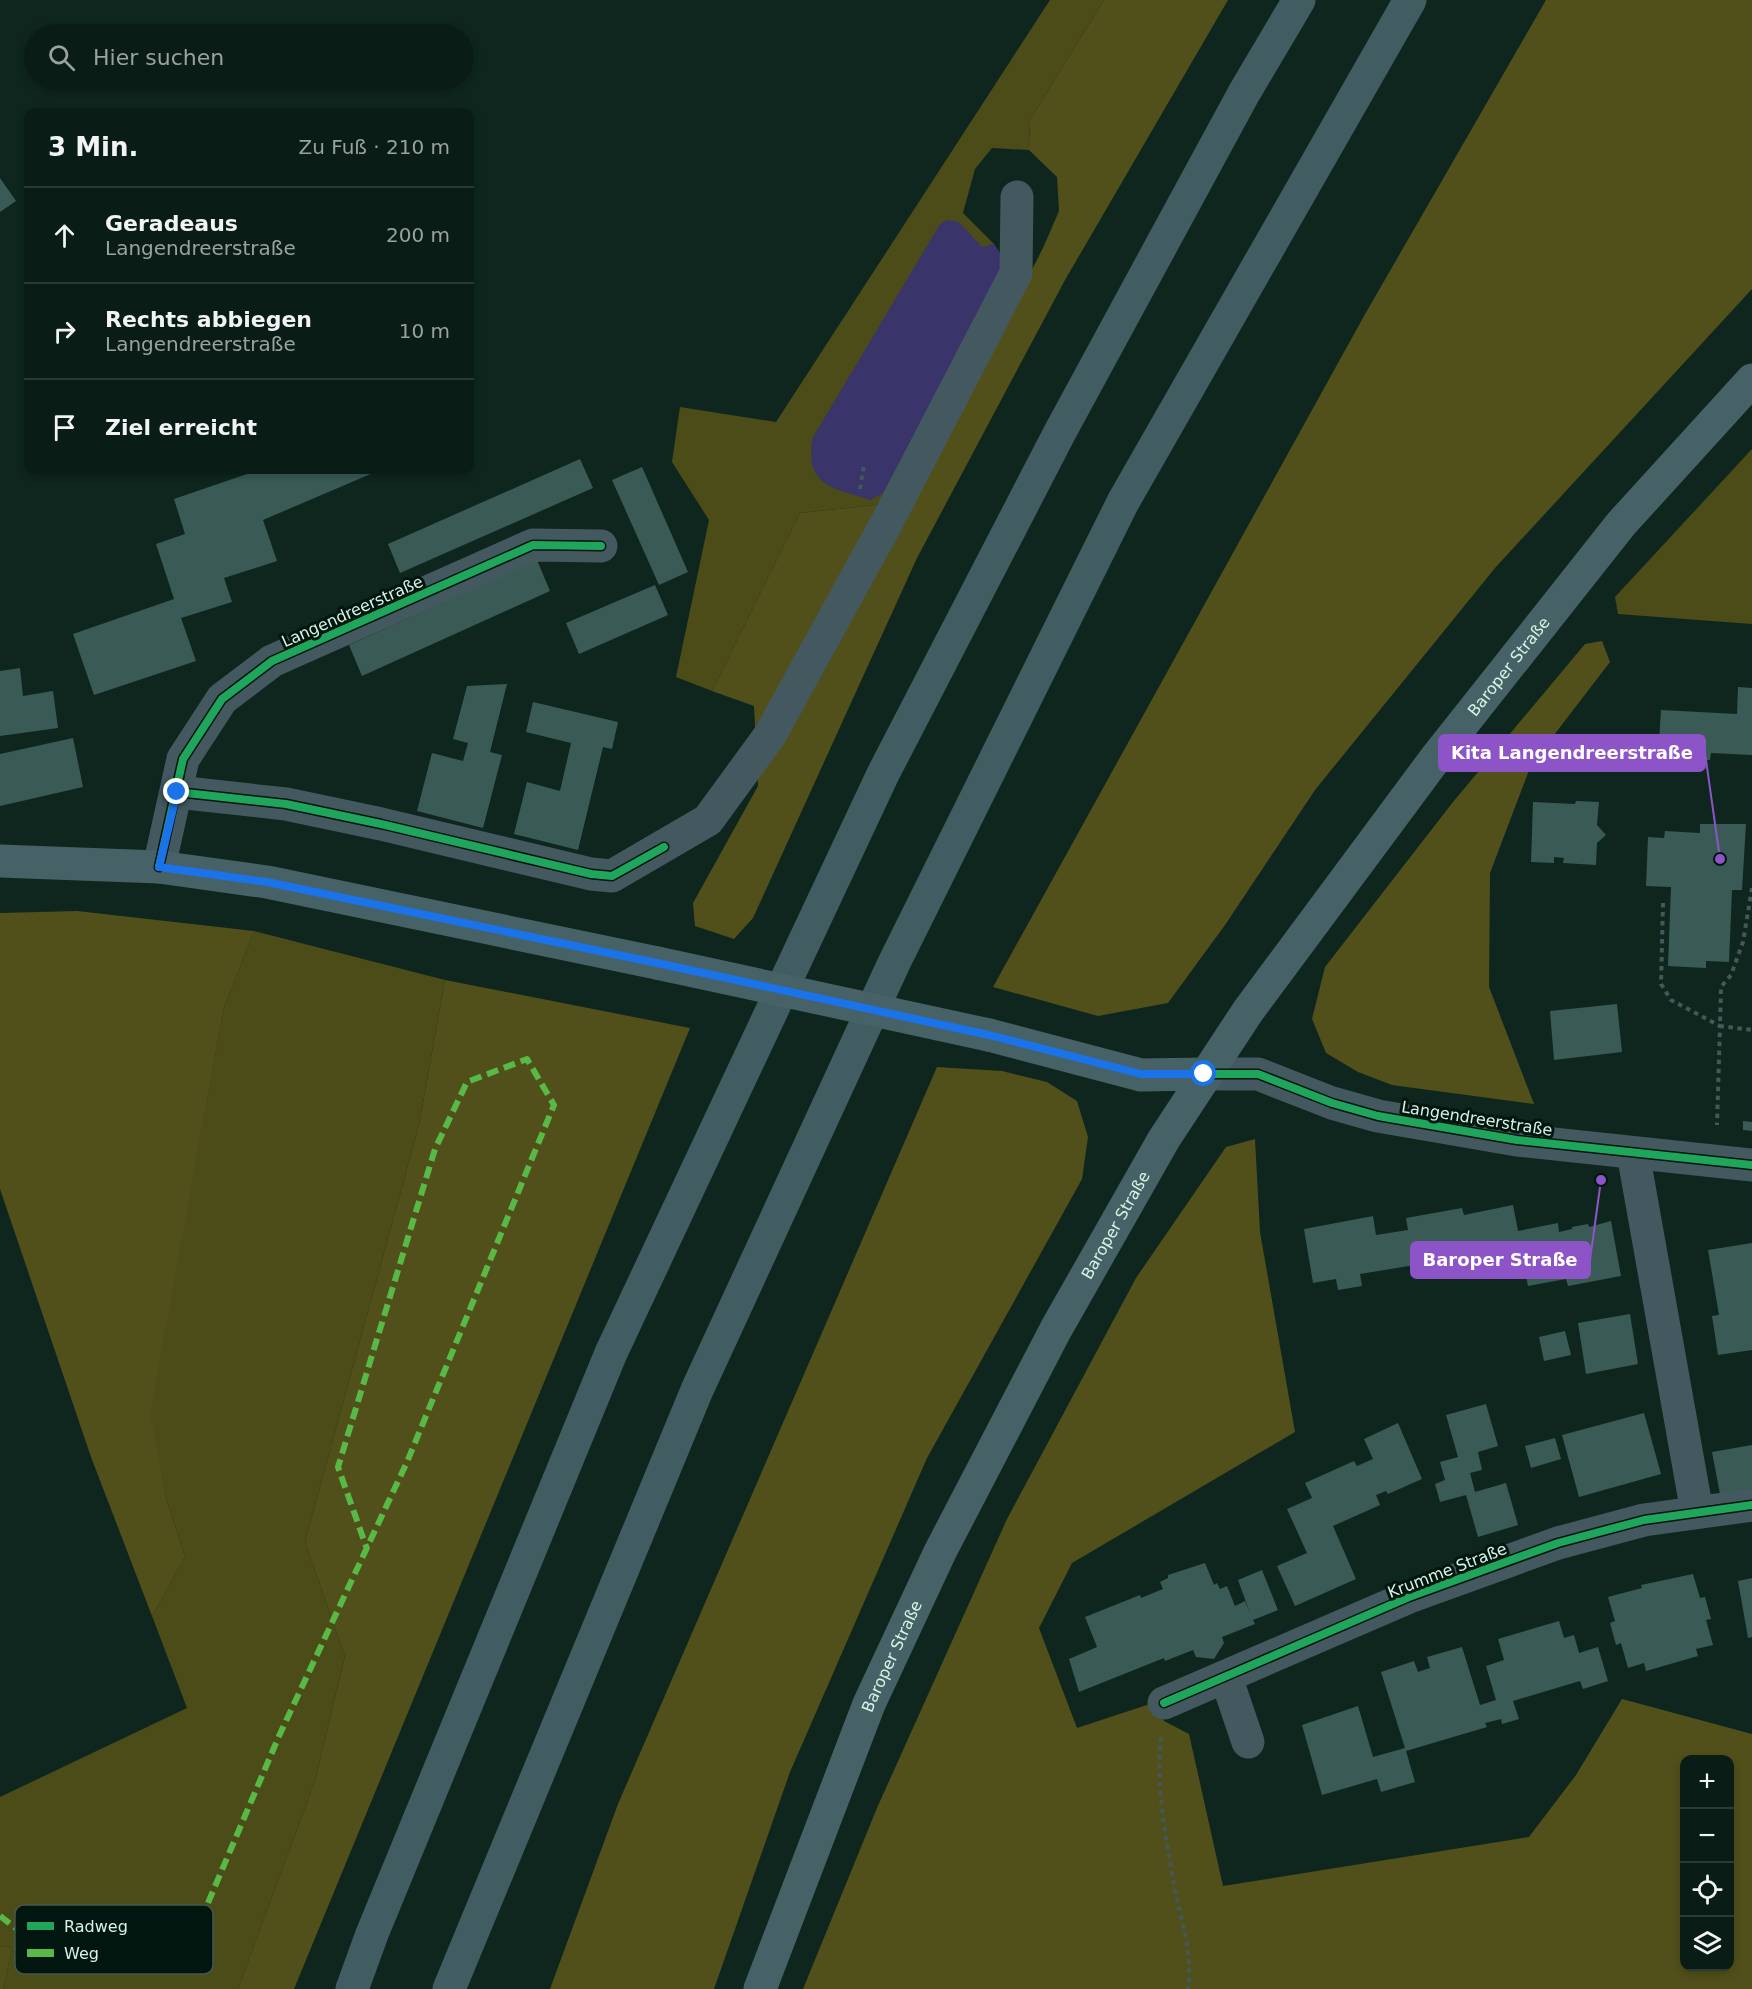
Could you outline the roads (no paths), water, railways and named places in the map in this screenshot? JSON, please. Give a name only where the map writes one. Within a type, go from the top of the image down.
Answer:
[{"type":"highway","points":[[352,1989],[372,1934],[611,1353],[883,774],[1065,422],[1244,93],[1299,0]]},
{"type":"highway","points":[[449,1989],[697,1390],[894,963],[1123,502],[1410,0]]},
{"type":"highway","points":[[1379,52],[1428,0]]},
{"type":"main road","name":"Baroper Straße","points":[[760,1989],[869,1704],[940,1552],[1056,1329],[1164,1139],[1204,1074],[1435,759],[1621,524],[1752,380]]},
{"type":"main road","name":"Langendreerstraße","points":[[0,861],[159,867],[267,882],[989,1035],[1141,1074],[1204,1074]]},
{"type":"street","points":[[177,792],[286,804],[591,874],[612,876],[708,819],[770,735],[852,587],[1016,273],[1017,197]]},
{"type":"street","name":"Langendreerstraße","points":[[159,867],[183,759],[222,699],[272,661],[533,544],[601,546]]},
{"type":"street","name":"Langendreerstraße","points":[[1204,1074],[1258,1074],[1332,1103],[1378,1116],[1516,1140],[1752,1165]]},
{"type":"street","points":[[1633,1153],[1697,1512]]},
{"type":"street","name":"Krumme Straße","points":[[1164,1703],[1409,1597],[1558,1543],[1644,1520],[1752,1505]]},
{"type":"street","points":[[1226,1677],[1248,1742]]},
{"type":"place","name":"Kita Langendreerstraße","points":[[1720,859]]},
{"type":"place","name":"Baroper Straße","points":[[1601,1180]]}]
